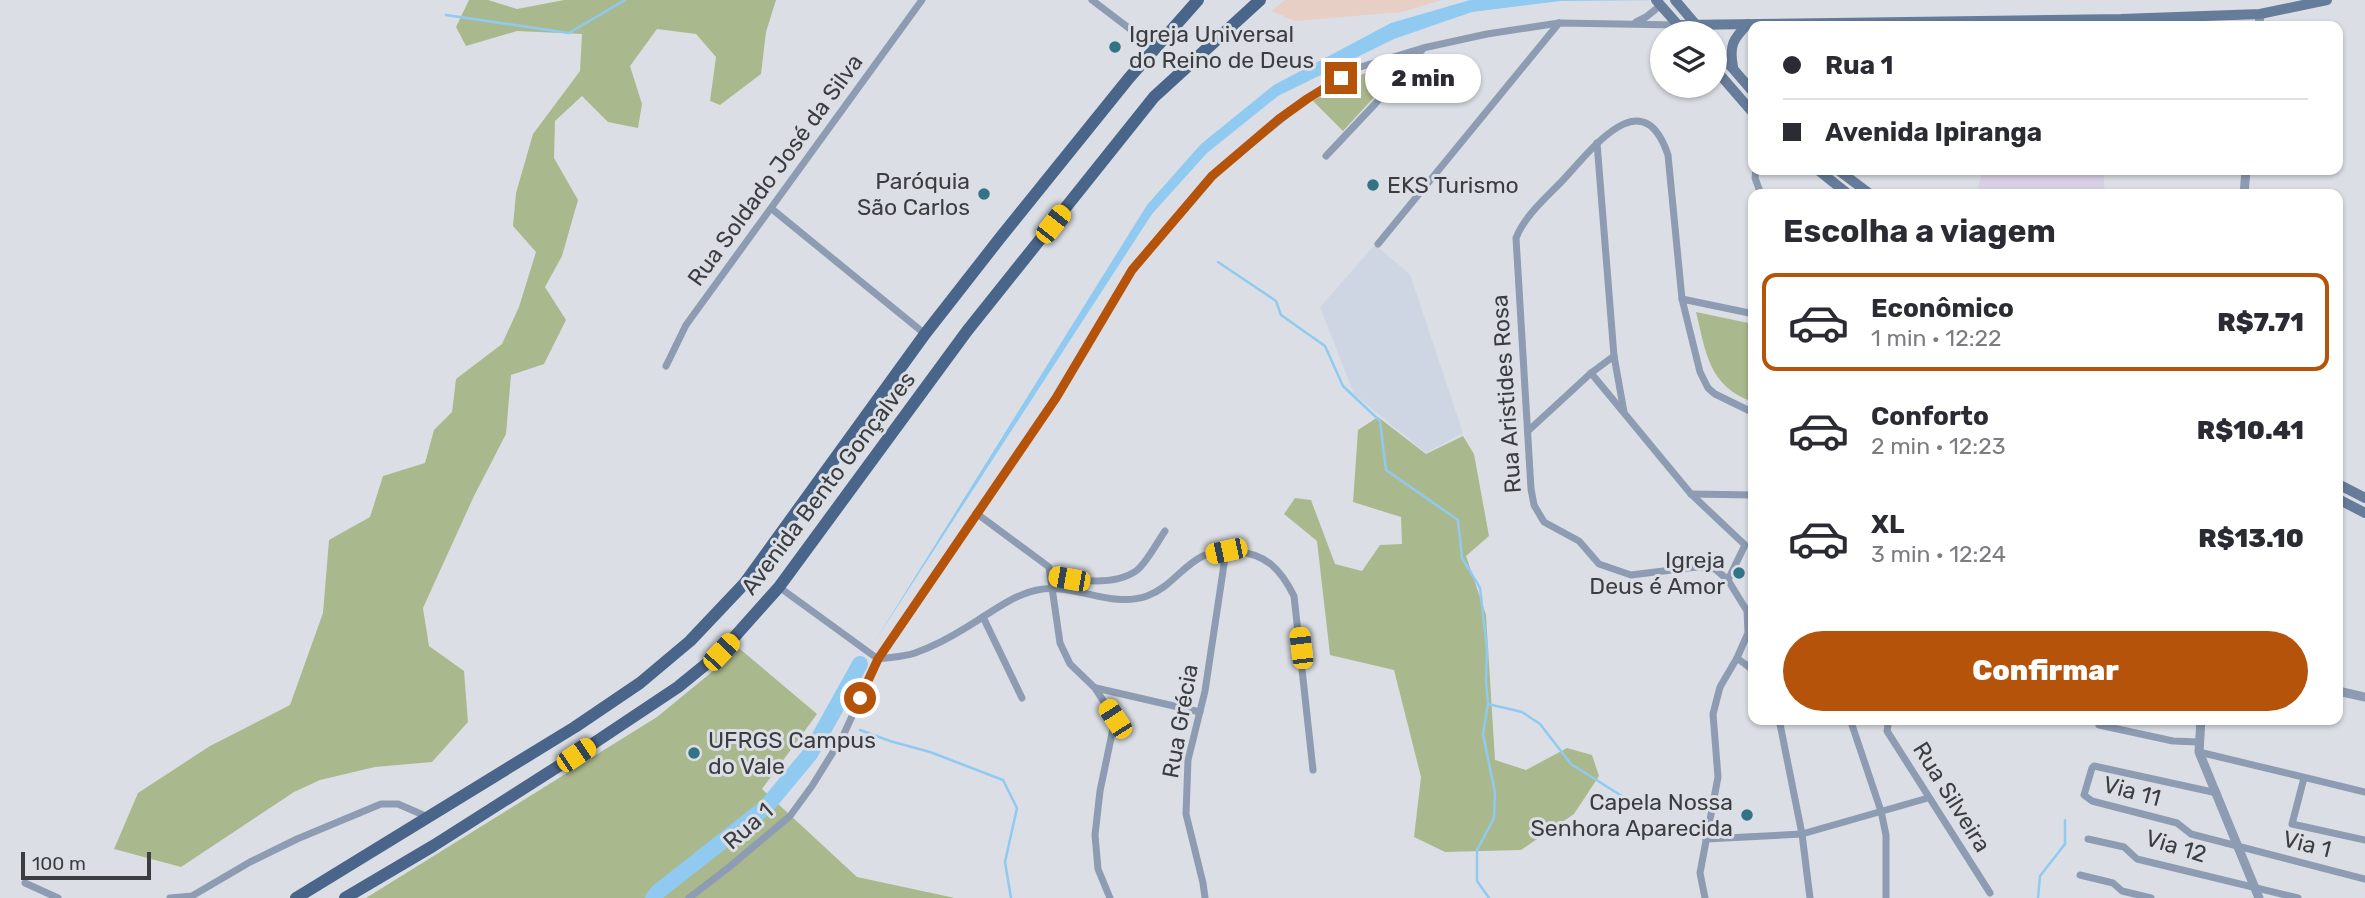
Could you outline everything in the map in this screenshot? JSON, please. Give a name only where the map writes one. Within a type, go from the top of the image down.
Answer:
[{"type":"main road","name":"Avenida Bento Gonçalves","points":[[296,898],[629,690],[690,641],[744,584],[925,334],[1000,238],[1155,48],[1198,0]]},
{"type":"main road","name":"Avenida Bento Gonçalves","points":[[345,898],[433,846],[678,687],[721,652],[779,587],[967,331],[1154,97],[1260,0]]},
{"type":"main road","points":[[1675,0],[1692,21]]},
{"type":"main road","points":[[2213,21],[2260,20],[2327,0]]},
{"type":"main road","points":[[1659,2],[1675,21]]},
{"type":"main road","points":[[1727,24],[1748,24]]},
{"type":"main road","points":[[1733,70],[1730,52],[1735,37],[1748,24]]},
{"type":"main road","points":[[1727,63],[1748,86]]},
{"type":"main road","points":[[1727,83],[1748,107]]},
{"type":"main road","points":[[1824,175],[1842,189]]},
{"type":"main road","points":[[1845,175],[1863,189]]},
{"type":"main road","points":[[2343,487],[2365,498]]},
{"type":"main road","points":[[2343,502],[2365,513]]},
{"type":"street","name":"Rua Soldado José da Silva","points":[[666,366],[686,325],[922,0]]},
{"type":"street","points":[[1092,0],[1155,48]]},
{"type":"street","points":[[1632,23],[1646,18],[1659,2]]},
{"type":"street","points":[[1378,244],[1559,23]]},
{"type":"street","name":"Rua 1","points":[[689,898],[790,816],[812,786],[843,736],[878,659],[1060,391],[1132,270],[1212,176],[1307,99],[1357,68],[1423,48],[1487,34],[1559,23],[1650,25]]},
{"type":"street","points":[[1326,156],[1423,48]]},
{"type":"street","name":"Rua Aristides Rosa","points":[[1682,299],[1668,155],[1662,138],[1645,122],[1635,120],[1619,124],[1526,219],[1516,237],[1534,505],[1541,518],[1555,530],[1579,541],[1599,564],[1632,575],[1696,567],[1714,569],[1728,580]]},
{"type":"street","points":[[1598,143],[1614,356],[1624,412]]},
{"type":"street","points":[[772,209],[925,334]]},
{"type":"street","points":[[1748,313],[1682,299],[1700,372],[1708,388],[1714,394],[1748,409]]},
{"type":"street","points":[[1528,431],[1591,373],[1614,356]]},
{"type":"street","points":[[1591,373],[1691,494],[1745,545],[1728,580],[1747,611],[1748,633],[1720,687],[1713,714],[1718,777],[1700,873],[1705,898]]},
{"type":"street","points":[[1691,494],[1748,495]]},
{"type":"street","points":[[976,513],[1049,567],[1060,643],[1070,664],[1095,688],[1115,720],[1100,791],[1095,835],[1098,869],[1110,898]]},
{"type":"street","points":[[1051,576],[1099,582],[1126,575],[1138,570],[1165,531]]},
{"type":"street","points":[[779,587],[878,659],[913,654],[952,636],[1022,594],[1054,587],[1121,601],[1147,596],[1170,584],[1203,556],[1226,551],[1250,552],[1265,559],[1285,578],[1294,596],[1313,770]]},
{"type":"street","name":"Rua Grécia","points":[[1205,898],[1186,814],[1188,760],[1200,712],[1226,551]]},
{"type":"street","points":[[983,617],[1022,698]]},
{"type":"street","points":[[1737,658],[1748,666]]},
{"type":"street","points":[[1095,688],[1200,712]]},
{"type":"street","points":[[2343,692],[2365,697]]},
{"type":"street","points":[[1780,725],[1802,834],[1810,898]]},
{"type":"street","points":[[1852,725],[1881,811],[1886,835],[1886,898]]},
{"type":"street","name":"Rua Silveira","points":[[1888,725],[1887,731],[1990,893]]},
{"type":"street","points":[[2099,725],[2199,747],[2304,778],[2365,792]]},
{"type":"street","points":[[2201,725],[2199,747],[2259,898]]},
{"type":"street","name":"Via 11","points":[[2217,793],[2094,766],[2091,768],[2084,795],[2092,801],[2178,823],[2190,834],[2239,847]]},
{"type":"street","points":[[2304,778],[2292,824],[2365,840]]},
{"type":"street","points":[[1706,839],[1802,834],[1928,797]]},
{"type":"street","points":[[170,898],[192,896],[250,862],[297,839],[382,804],[398,804],[428,818]]},
{"type":"street","name":"Via 12","points":[[2088,839],[2125,848],[2137,859],[2298,898]]},
{"type":"street","name":"Via 1","points":[[2239,847],[2365,878]]},
{"type":"street","points":[[2080,875],[2113,883],[2122,891],[2151,898]]},
{"type":"street","points":[[25,883],[58,898]]},
{"type":"shaded area","points":[[1285,0],[1442,0],[1402,12],[1295,21],[1271,11]]},
{"type":"shaded area","points":[[1982,175],[2103,175],[2105,189],[1977,189]]},
{"type":"shaded area","points":[[1375,245],[1410,274],[1463,433],[1426,453],[1354,394],[1320,307]]},
{"type":"green space","points":[[469,0],[488,0],[517,9],[564,0],[776,0],[766,32],[761,74],[720,105],[710,101],[716,57],[696,34],[657,29],[630,66],[642,104],[638,128],[608,122],[582,96],[555,121],[554,158],[578,200],[562,256],[545,287],[566,320],[544,364],[511,375],[506,434],[474,496],[423,608],[429,646],[464,671],[468,722],[432,762],[375,767],[320,780],[294,792],[181,867],[114,849],[138,793],[210,746],[290,705],[323,613],[329,540],[370,517],[383,476],[425,463],[434,430],[452,412],[456,379],[502,344],[519,307],[536,252],[513,226],[516,193],[533,134],[580,71],[582,34],[517,31],[466,46],[456,27]]},
{"type":"green space","points":[[1410,58],[1343,131],[1313,101],[1357,76]]},
{"type":"green space","points":[[1696,312],[1748,323],[1748,400],[1727,387],[1718,377],[1707,354]]},
{"type":"green space","points":[[1378,417],[1426,454],[1463,436],[1474,454],[1489,536],[1466,556],[1486,615],[1495,760],[1526,770],[1567,748],[1592,755],[1599,776],[1574,814],[1521,850],[1445,852],[1414,837],[1421,777],[1394,670],[1330,655],[1317,541],[1284,514],[1295,498],[1311,500],[1335,564],[1362,571],[1380,545],[1402,544],[1401,517],[1353,502],[1358,430]]},
{"type":"green space","name":"UFRGS Campus do Vale","points":[[740,649],[817,714],[762,789],[857,877],[955,898],[366,898],[657,717]]},
{"type":"water","points":[[1470,0],[1671,0],[1561,1],[1472,12],[1394,39],[1278,96],[1207,153],[1152,214],[875,641],[1147,205],[1201,144],[1274,85],[1391,23]]},
{"type":"waterway","points":[[446,15],[569,33],[625,0]]},
{"type":"waterway","points":[[1218,262],[1276,301],[1281,315],[1325,346],[1343,386],[1380,421],[1386,470],[1458,520],[1462,558],[1480,588],[1487,649],[1488,704],[1483,734],[1495,793],[1494,818],[1477,850],[1477,881],[1489,898]]},
{"type":"waterway","points":[[653,898],[766,807],[810,754],[860,664]]},
{"type":"waterway","points":[[1488,704],[1522,712],[1540,724],[1571,764],[1625,798]]},
{"type":"waterway","points":[[860,730],[930,752],[1003,780],[1017,808],[1005,862],[1011,898]]},
{"type":"waterway","points":[[2038,898],[2040,876],[2065,844],[2065,820]]},
{"type":"place","name":"Igreja Universal do Reino de Deus","points":[[1115,47]]},
{"type":"place","name":"EKS Turismo","points":[[1373,185]]},
{"type":"place","name":"Paróquia São Carlos","points":[[984,194]]},
{"type":"place","name":"Igreja Deus é Amor","points":[[1739,573]]},
{"type":"place","name":"UFRGS Campus do Vale","points":[[694,753]]},
{"type":"place","name":"Capela Nossa Senhora Aparecida","points":[[1747,815]]},
{"type":"route","points":[[860,698],[878,659],[1056,398],[1132,270],[1212,176],[1279,119],[1341,78]]}]
